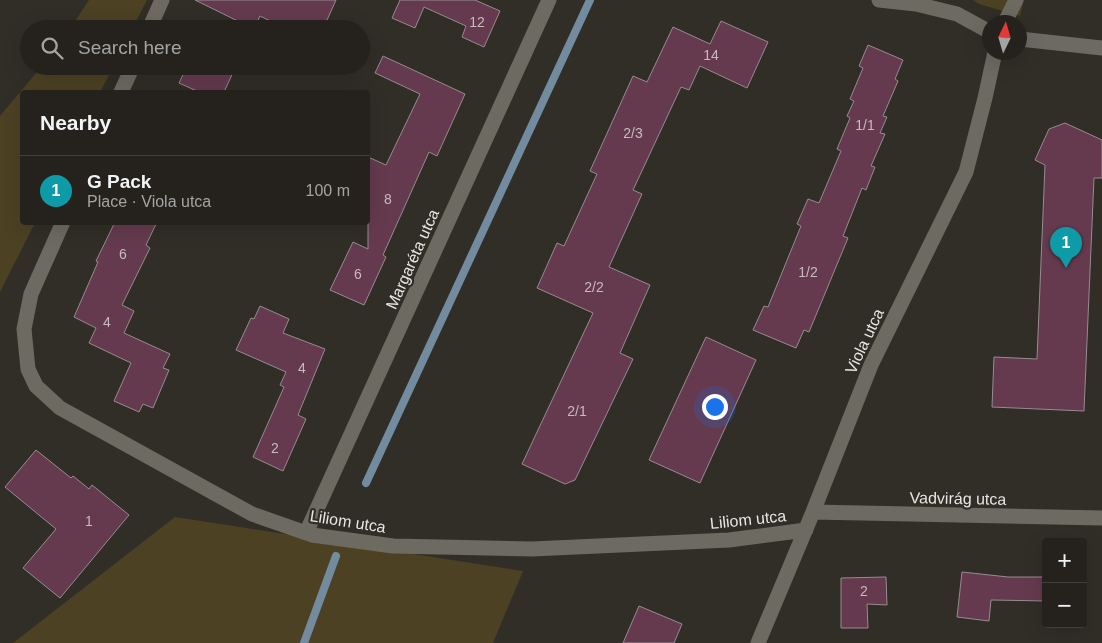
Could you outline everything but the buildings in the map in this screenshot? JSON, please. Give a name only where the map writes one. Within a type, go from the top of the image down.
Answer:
[{"type":"street","points":[[153,20],[162,0]]},
{"type":"street","name":"Margaréta utca","points":[[306,533],[549,0]]},
{"type":"street","points":[[879,0],[916,4],[957,14],[982,28]]},
{"type":"street","points":[[1008,15],[1016,0]]},
{"type":"street","points":[[1027,40],[1102,48]]},
{"type":"street","name":"Viola utca","points":[[758,643],[806,530],[871,366],[966,172],[993,60]]},
{"type":"street","points":[[122,90],[129,75]]},
{"type":"street","name":"Liliom utca","points":[[62,225],[31,294],[24,329],[28,369],[36,386],[60,408],[252,514],[306,533],[393,546],[532,549],[729,540],[806,530]]},
{"type":"street","name":"Vadvirág utca","points":[[813,512],[1102,518]]},
{"type":"shaded area","points":[[89,0],[147,0],[137,20],[76,20]]},
{"type":"shaded area","points":[[973,0],[1024,0],[1020,15],[979,4]]},
{"type":"shaded area","points":[[34,75],[109,75],[101,90],[22,90]]},
{"type":"shaded area","points":[[20,92],[20,225],[34,225],[0,292],[0,116]]},
{"type":"shaded area","points":[[175,517],[523,571],[493,643],[13,643]]},
{"type":"waterway","points":[[366,483],[590,0]]},
{"type":"waterway","points":[[304,643],[336,556]]},
{"type":"place","name":"G Pack","points":[[1066,268]]}]
